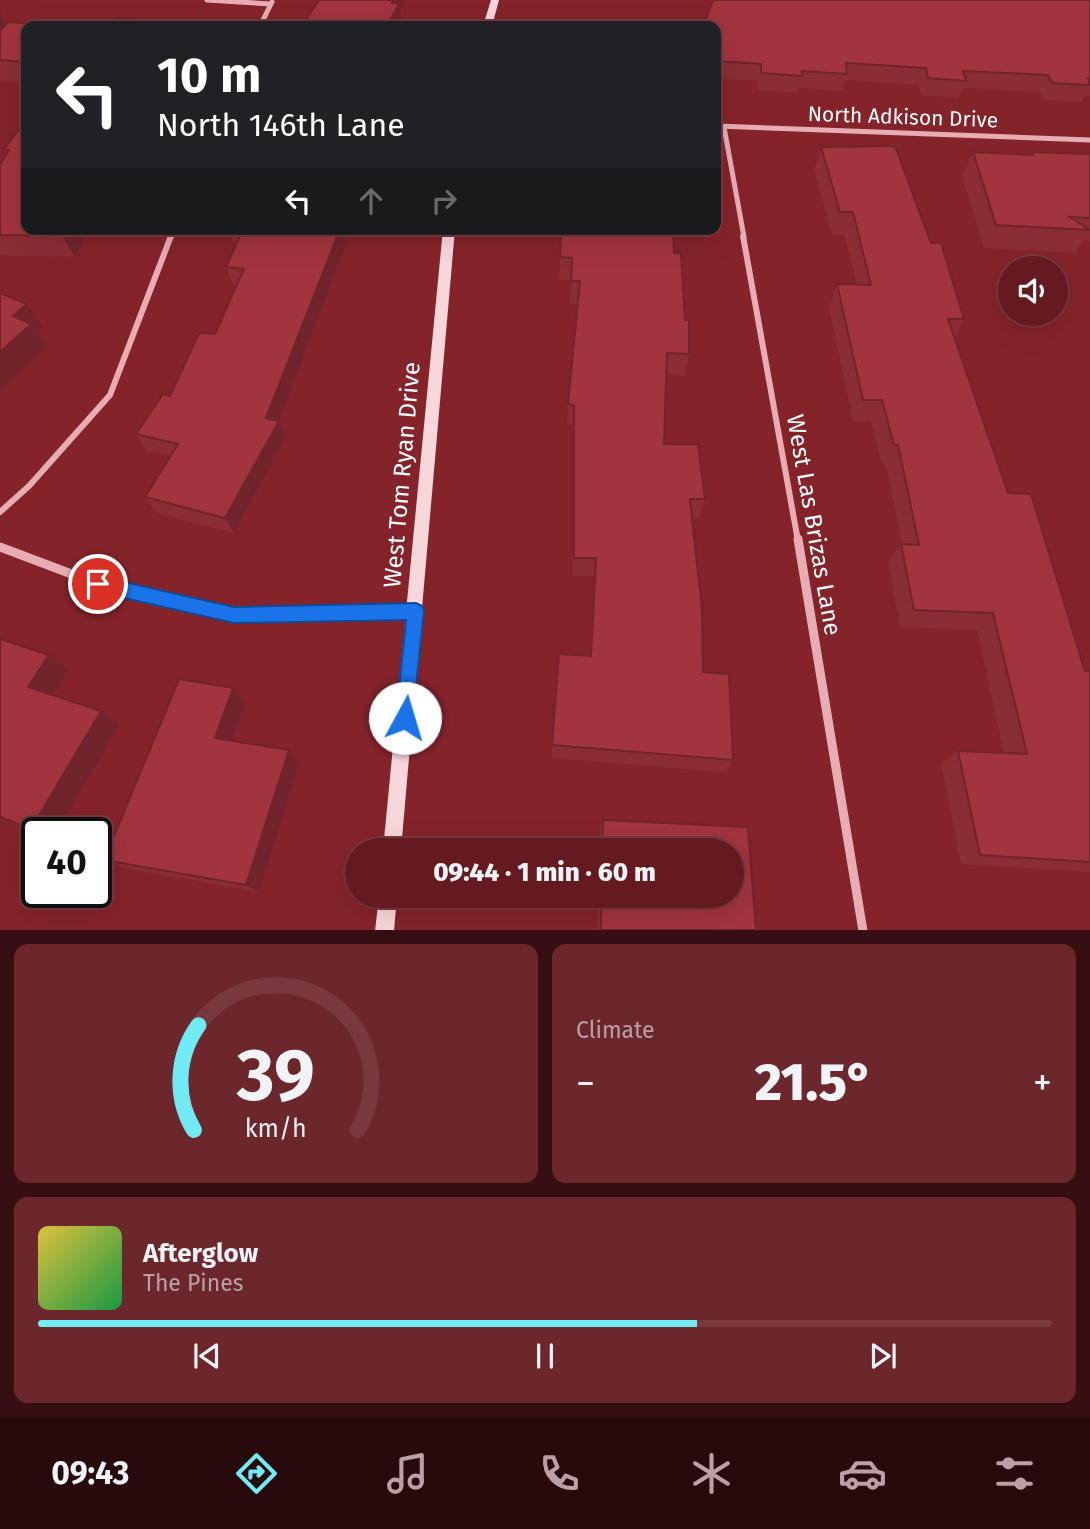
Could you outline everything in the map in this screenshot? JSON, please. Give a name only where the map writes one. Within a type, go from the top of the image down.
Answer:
[{"type":"street","points":[[207,0],[272,2],[262,21]]},
{"type":"street","points":[[489,21],[495,0]]},
{"type":"street","name":"North Adkison Drive","points":[[721,126],[1090,140]]},
{"type":"street","name":"West Las Brizas Lane","points":[[721,131],[823,680],[863,930]]},
{"type":"street","points":[[0,512],[29,486],[110,395],[172,235]]},
{"type":"street","name":"West Tom Ryan Drive","points":[[393,838],[416,611],[441,291],[448,235]]},
{"type":"street","points":[[0,547],[98,584],[234,615],[416,611]]},
{"type":"street","points":[[384,930],[387,908]]},
{"type":"building","points":[[319,0],[393,0],[392,3],[399,4],[390,21],[305,21]]},
{"type":"building","points":[[713,0],[1090,0],[1090,85],[1052,83],[1048,75],[963,71],[966,81],[928,78],[926,68],[846,63],[847,74],[802,71],[802,76],[761,73],[761,64],[721,61],[721,21],[705,21]]},
{"type":"building","points":[[116,18],[154,21],[114,21]]},
{"type":"building","points":[[8,22],[21,23],[21,62],[0,60],[0,31]]},
{"type":"building","points":[[21,127],[21,235],[63,236],[0,235],[0,165],[9,150],[4,149]]},
{"type":"building","points":[[895,146],[931,243],[941,243],[964,319],[948,319],[1008,493],[1031,494],[1085,671],[1090,671],[1090,862],[980,855],[958,751],[1027,754],[993,613],[914,610],[901,544],[919,545],[898,445],[894,445],[882,400],[863,400],[837,284],[871,285],[853,212],[840,212],[821,147]]},
{"type":"building","points":[[973,152],[1090,154],[1090,218],[1070,217],[1090,230],[996,225]]},
{"type":"building","points":[[240,235],[338,235],[266,418],[279,421],[225,518],[145,497],[178,444],[136,434],[163,394],[170,396],[199,333],[215,334],[244,269],[226,267]]},
{"type":"building","points":[[561,235],[673,235],[674,253],[681,253],[685,320],[689,320],[689,354],[667,353],[664,444],[698,444],[705,499],[690,499],[702,610],[703,672],[729,674],[733,760],[552,745],[559,654],[591,656],[596,558],[574,558],[574,405],[568,404],[580,281],[571,281],[572,258],[560,257]]},
{"type":"building","points":[[0,293],[27,304],[13,316],[31,324],[0,352]]},
{"type":"building","points":[[0,639],[49,655],[28,687],[101,711],[38,817],[21,817],[21,825],[0,817]]},
{"type":"building","points":[[179,679],[233,688],[215,738],[289,750],[246,885],[112,861],[112,841]]},
{"type":"building","points":[[603,820],[748,827],[756,930],[601,930],[601,908],[744,908],[744,838],[602,838]]},
{"type":"route","points":[[98,584],[234,615],[416,611],[405,718]]}]
